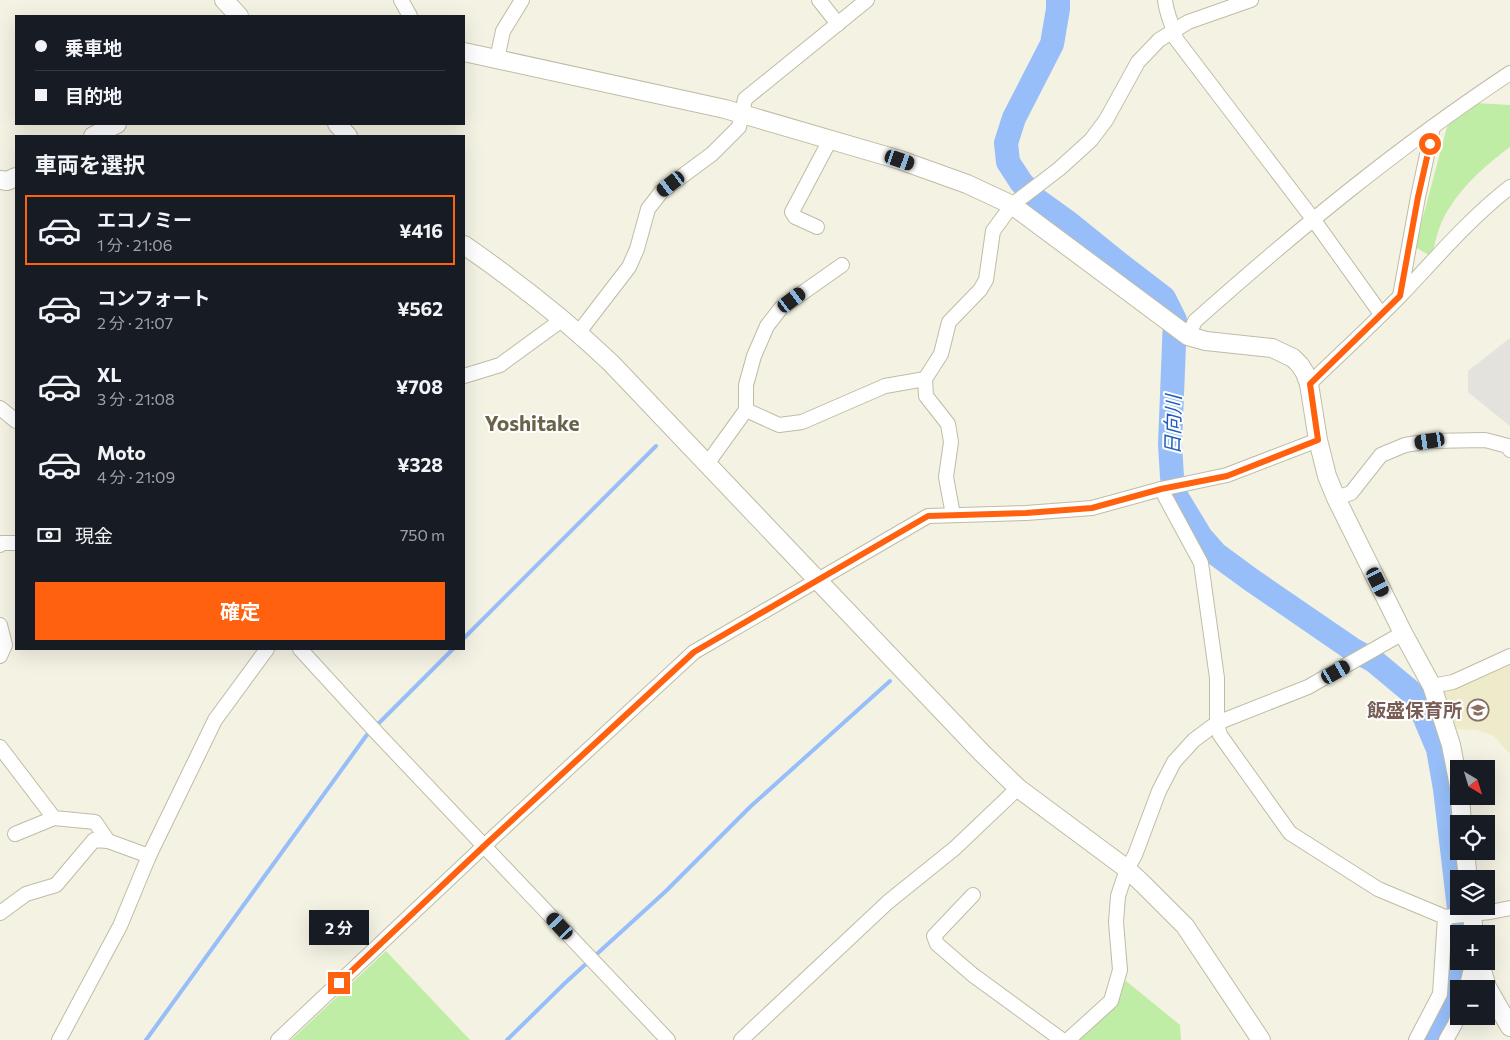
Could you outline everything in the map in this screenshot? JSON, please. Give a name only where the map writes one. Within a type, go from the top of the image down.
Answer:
[{"type":"street","points":[[224,0],[238,15]]},
{"type":"street","points":[[401,0],[409,15]]},
{"type":"street","points":[[497,59],[503,32],[522,0]]},
{"type":"street","points":[[819,0],[838,24]]},
{"type":"street","points":[[579,332],[629,267],[637,249],[648,209],[662,192],[712,154],[738,127],[745,99],[867,0]]},
{"type":"street","points":[[1165,0],[1166,10],[1176,39],[1313,218],[1381,314]]},
{"type":"street","points":[[953,515],[946,477],[951,442],[948,424],[926,396],[925,379],[941,354],[949,322],[980,290],[986,280],[992,231],[1016,201],[1059,169],[1091,140],[1106,120],[1138,62],[1159,40],[1188,22],[1251,0]]},
{"type":"street","points":[[465,52],[742,114],[900,160],[994,196],[1016,201],[1185,334],[1206,341],[1272,348],[1293,358],[1305,373],[1310,384],[1318,440],[1336,498],[1403,633],[1432,686],[1454,760]]},
{"type":"street","points":[[1185,334],[1195,321],[1313,218],[1433,127],[1510,73]]},
{"type":"street","points":[[95,135],[115,125]]},
{"type":"street","points":[[337,125],[347,135]]},
{"type":"street","points":[[1400,296],[1433,127]]},
{"type":"street","points":[[817,227],[795,217],[792,212],[830,140]]},
{"type":"street","points":[[0,180],[15,177]]},
{"type":"street","points":[[1310,384],[1400,296],[1494,199],[1510,187]]},
{"type":"street","points":[[465,246],[516,281],[579,332],[611,363],[951,722],[1018,788],[1126,869],[1143,884],[1185,926],[1261,1040]]},
{"type":"street","points":[[707,464],[746,410],[746,385],[754,356],[767,326],[781,308],[842,265]]},
{"type":"street","points":[[465,376],[500,365],[563,319]]},
{"type":"street","points":[[746,410],[779,424],[802,422],[885,386],[925,379]]},
{"type":"street","points":[[0,408],[15,420]]},
{"type":"street","points":[[278,1040],[694,652],[817,580],[928,516],[1026,513],[1092,508],[1161,489],[1227,476],[1318,440]]},
{"type":"street","points":[[1336,498],[1351,494],[1381,455],[1405,445],[1430,441],[1485,440],[1508,446],[1510,450]]},
{"type":"street","points":[[1161,489],[1201,563],[1217,678],[1217,723],[1220,735],[1290,833],[1378,889],[1445,917],[1452,915]]},
{"type":"street","points":[[0,545],[2,543],[15,543]]},
{"type":"street","points":[[0,625],[4,645],[0,656]]},
{"type":"street","points":[[1068,1040],[1111,1000],[1120,970],[1116,922],[1118,896],[1126,869],[1135,855],[1160,791],[1174,762],[1194,740],[1217,723],[1308,687],[1403,633]]},
{"type":"street","points":[[59,1040],[120,926],[149,856],[215,720],[266,650]]},
{"type":"street","points":[[301,650],[668,1040]]},
{"type":"street","points":[[1432,686],[1453,682],[1510,656]]},
{"type":"street","points":[[0,747],[54,818]]},
{"type":"street","points":[[741,1040],[888,902],[955,848],[1018,788]]},
{"type":"street","points":[[15,834],[54,818],[96,822],[108,842]]},
{"type":"street","points":[[0,913],[26,894],[56,885],[94,840],[108,842],[149,856]]},
{"type":"street","points":[[973,895],[934,936],[937,944],[973,974],[1062,1040]]},
{"type":"street","points":[[1495,911],[1510,908]]},
{"type":"street","points":[[1416,1040],[1440,994],[1445,917]]},
{"type":"street","points":[[1482,970],[1487,987],[1510,1027]]},
{"type":"street","points":[[1446,1040],[1454,1025]]},
{"type":"shaded area","points":[[1510,338],[1510,426],[1468,392],[1468,371]]},
{"type":"shaded area","name":"飯盛保育所","points":[[1510,663],[1510,754],[1494,736],[1477,730],[1452,729],[1441,692],[1458,688]]},
{"type":"green space","points":[[1475,103],[1510,105],[1510,147],[1476,175],[1454,201],[1440,227],[1432,257],[1415,247],[1447,127],[1458,115]]},
{"type":"green space","points":[[386,951],[470,1040],[291,1040]]},
{"type":"green space","points":[[1126,981],[1180,1025],[1181,1040],[1076,1040]]},
{"type":"waterway","name":"日向川","points":[[1058,0],[1052,44],[1014,118],[1006,143],[1008,162],[1021,182],[1037,200],[1164,298],[1175,320],[1170,444],[1172,477],[1175,494],[1201,537],[1216,554],[1250,579],[1352,649],[1374,661],[1410,691],[1422,711],[1438,749],[1445,789],[1461,925]]},
{"type":"waterway","points":[[465,637],[656,446]]},
{"type":"waterway","points":[[146,1040],[366,736],[452,650]]},
{"type":"waterway","points":[[507,1040],[565,983],[666,891],[750,807],[890,681]]},
{"type":"waterway","name":"日向川","points":[[1436,1040],[1444,1024],[1458,970]]},
{"type":"place","name":"飯盛保育所","points":[[1478,710]]},
{"type":"district","name":"Yoshitake","points":[[532,424]]},
{"type":"route","points":[[339,983],[694,652],[928,516],[1026,513],[1092,508],[1161,489],[1227,476],[1318,440],[1310,384],[1400,296],[1418,197],[1430,144]]}]
